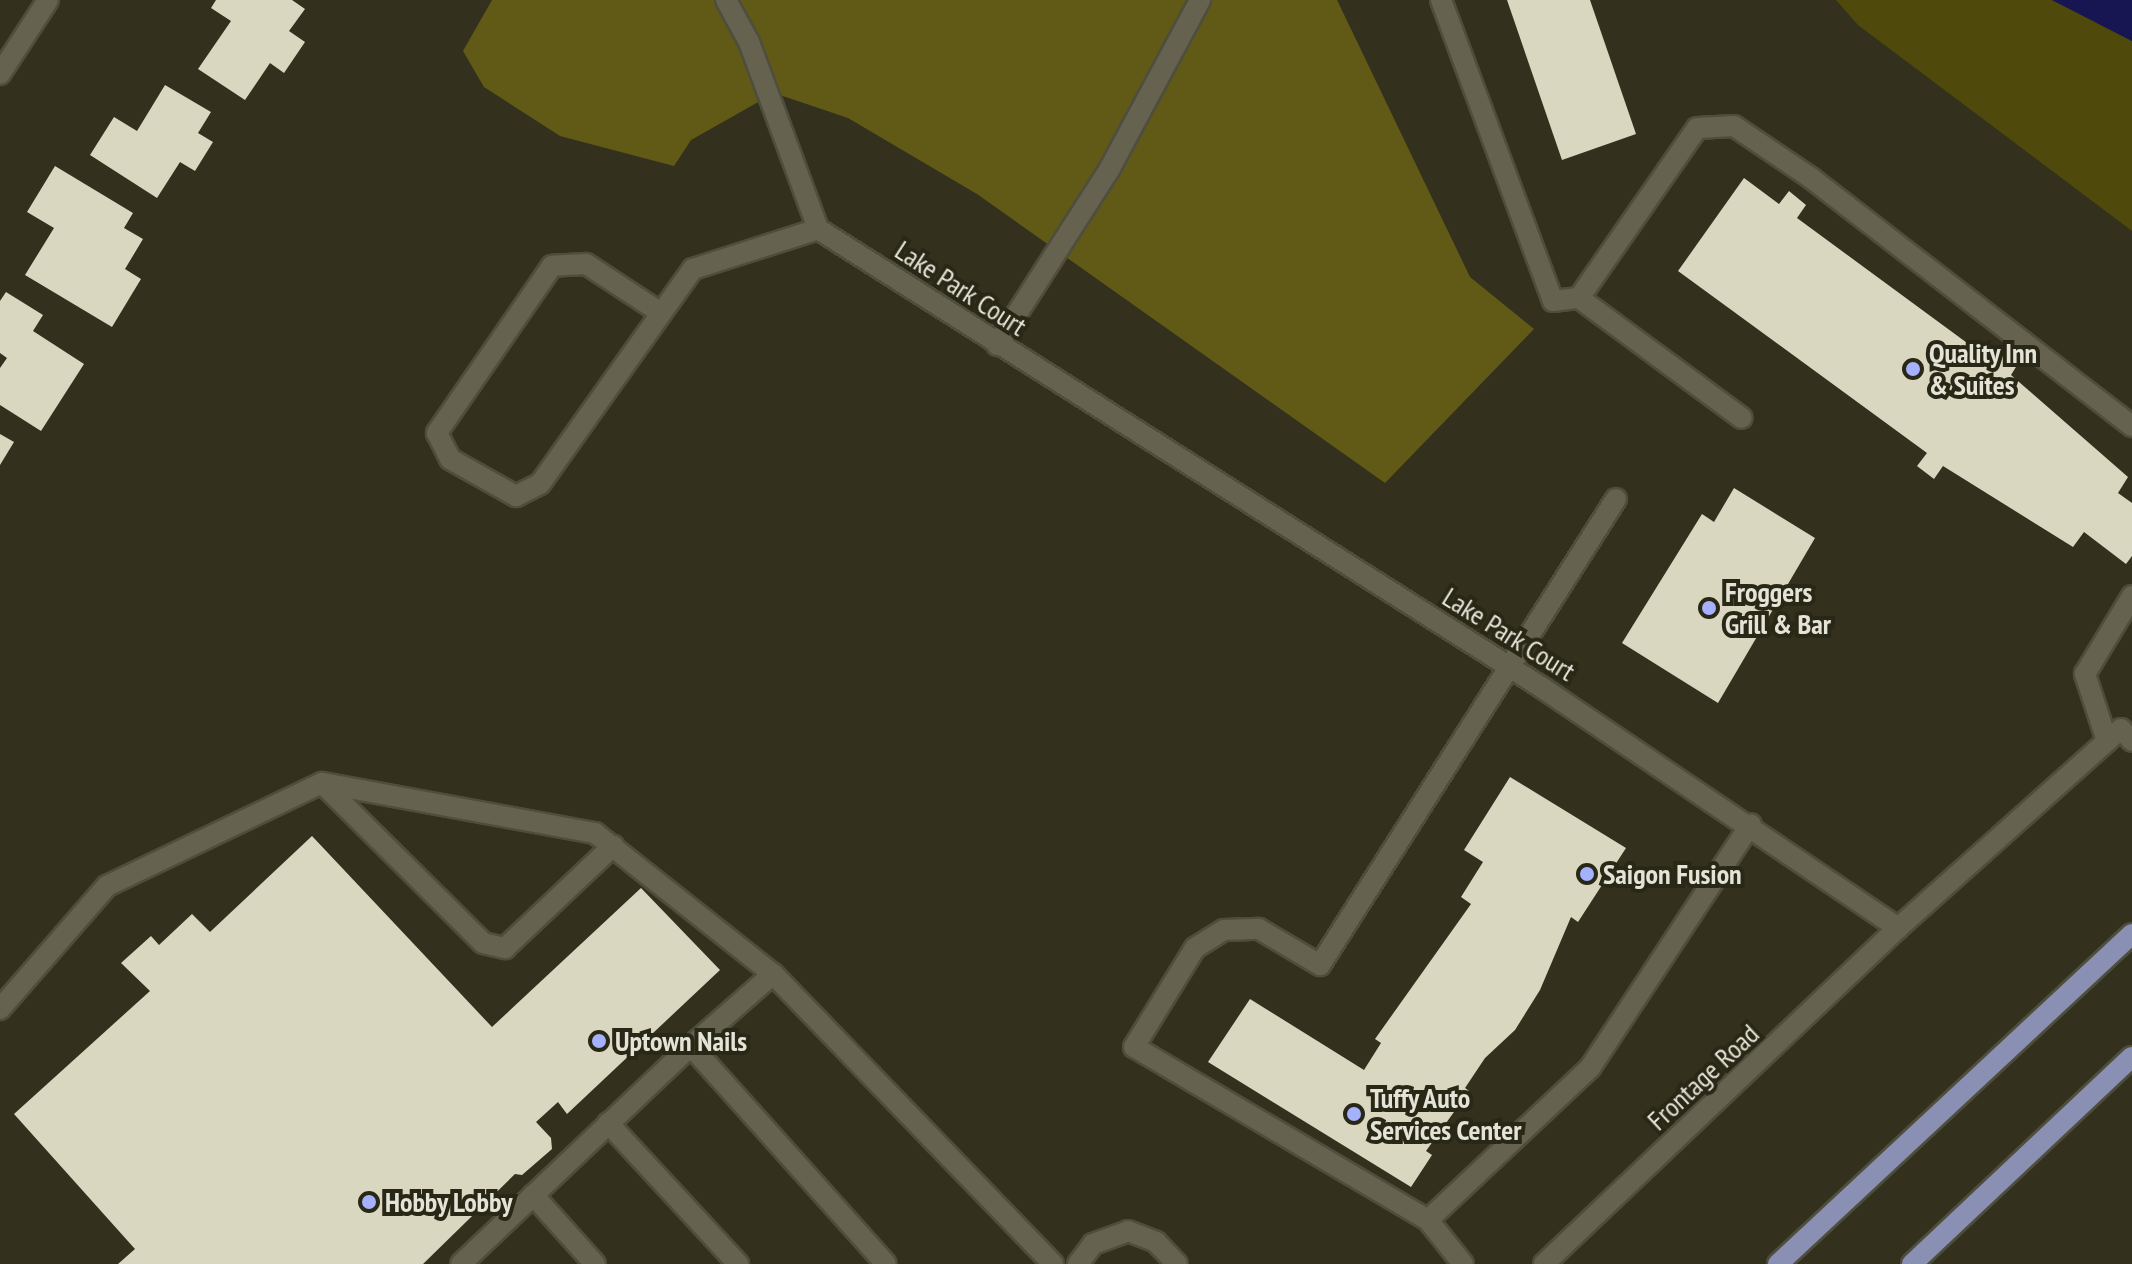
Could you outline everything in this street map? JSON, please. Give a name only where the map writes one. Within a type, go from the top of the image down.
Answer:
[{"type":"main road","points":[[1778,1264],[2132,934]]},
{"type":"main road","points":[[1912,1264],[2132,1057]]},
{"type":"street","points":[[0,74],[48,0]]},
{"type":"street","points":[[661,313],[586,264],[552,266],[437,433],[450,459],[516,496],[540,484],[693,269],[818,229],[749,42],[726,0]]},
{"type":"street","points":[[997,345],[1109,170],[1200,0]]},
{"type":"street","points":[[1441,0],[1553,301],[1579,298],[1742,418]]},
{"type":"street","points":[[1579,298],[1697,128],[1734,126],[2132,426]]},
{"type":"street","name":"Lake Park Court","points":[[818,229],[1510,668],[1751,824],[1898,928]]},
{"type":"street","points":[[1463,1264],[1428,1220],[1134,1047],[1195,948],[1224,930],[1259,929],[1320,965],[1616,499]]},
{"type":"street","points":[[2107,741],[2085,674],[2132,596]]},
{"type":"street","points":[[1898,928],[2121,729],[2132,741]]},
{"type":"street","points":[[322,783],[483,943],[505,948],[613,846]]},
{"type":"street","points":[[0,1009],[107,886],[322,783],[595,833],[773,974],[1053,1264]]},
{"type":"street","points":[[1428,1220],[1590,1068],[1751,824]]},
{"type":"street","name":"Frontage Road","points":[[1544,1264],[1898,928]]},
{"type":"street","points":[[463,1264],[608,1123],[773,974]]},
{"type":"street","points":[[691,1046],[886,1264]]},
{"type":"street","points":[[608,1123],[738,1264]]},
{"type":"street","points":[[533,1195],[595,1264]]},
{"type":"street","points":[[1078,1264],[1093,1244],[1128,1231],[1156,1242],[1177,1264]]},
{"type":"shaded area","points":[[492,0],[1337,0],[1470,277],[1534,329],[1385,483],[977,194],[848,118],[774,93],[691,140],[674,166],[560,136],[484,87],[463,51]]},
{"type":"shaded area","points":[[1836,0],[2052,0],[2132,41],[2132,231],[1858,25]]},
{"type":"shaded area","points":[[2052,0],[2132,0],[2132,41]]},
{"type":"building","points":[[216,0],[292,0],[305,9],[289,31],[305,42],[284,73],[270,63],[245,100],[198,69],[231,21],[211,8]]},
{"type":"building","points":[[1507,0],[1590,0],[1636,134],[1562,160]]},
{"type":"building","points":[[165,85],[211,112],[198,133],[213,142],[195,171],[180,162],[157,198],[90,155],[114,117],[137,131]]},
{"type":"building","points":[[55,166],[133,213],[124,228],[143,239],[125,269],[141,279],[112,327],[25,275],[54,228],[27,212]]},
{"type":"building","name":"Quality Inn & Suites","points":[[1744,178],[1779,204],[1789,191],[1806,205],[1797,218],[1993,362],[2003,349],[2019,362],[2011,375],[2128,477],[2118,493],[2132,503],[2132,556],[2126,564],[2084,532],[2073,547],[1943,466],[1934,479],[1917,466],[1927,453],[1678,271]]},
{"type":"building","points":[[6,292],[43,315],[33,331],[84,364],[41,431],[0,405],[0,368],[7,358],[0,353],[0,301]]},
{"type":"building","points":[[0,434],[14,442],[0,465]]},
{"type":"building","name":"Froggers Grill & Bar","points":[[1734,488],[1815,538],[1718,703],[1622,643],[1702,514],[1714,522]]},
{"type":"building","points":[[1510,777],[1626,848],[1578,922],[1571,917],[1540,990],[1515,1030],[1485,1058],[1465,1088],[1469,1091],[1426,1151],[1432,1155],[1411,1187],[1208,1062],[1250,999],[1364,1070],[1381,1043],[1375,1039],[1471,904],[1461,897],[1483,862],[1464,850]]},
{"type":"building","points":[[312,836],[492,1027],[641,888],[720,970],[567,1114],[558,1102],[536,1122],[551,1138],[552,1149],[522,1175],[515,1174],[423,1264],[118,1264],[135,1249],[14,1114],[150,991],[121,963],[151,936],[159,945],[192,914],[210,932]]},
{"type":"place","name":"Quality Inn & Suites","points":[[1913,369]]},
{"type":"place","name":"Froggers Grill & Bar","points":[[1709,608]]},
{"type":"place","name":"Saigon Fusion","points":[[1587,874]]},
{"type":"place","name":"Uptown Nails","points":[[599,1041]]},
{"type":"place","name":"Tuffy Auto Services Center","points":[[1354,1114]]},
{"type":"place","name":"Hobby Lobby","points":[[369,1202]]}]
